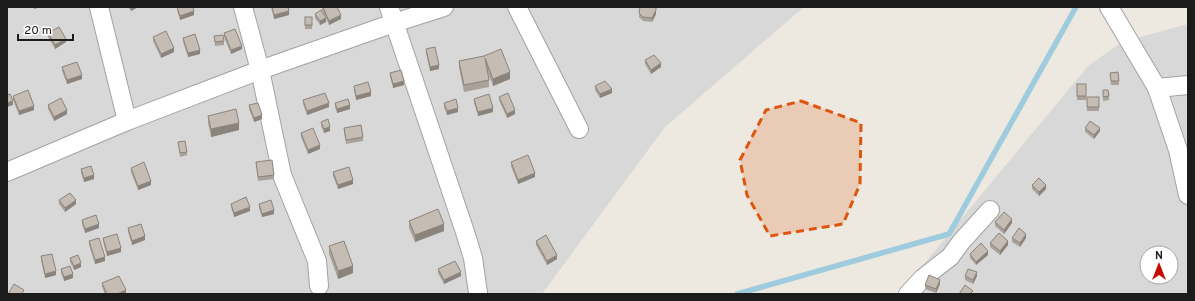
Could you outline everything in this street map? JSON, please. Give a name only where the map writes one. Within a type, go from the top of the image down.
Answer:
[{"type":"street","points":[[100,7],[127,120]]},
{"type":"street","points":[[243,7],[260,70],[282,175],[317,261],[319,286]]},
{"type":"street","points":[[7,172],[127,120],[260,70],[392,15],[444,7]]},
{"type":"street","points":[[517,7],[579,129]]},
{"type":"street","points":[[1109,7],[1157,88],[1178,150],[1188,195]]},
{"type":"street","points":[[392,15],[467,238],[473,258],[478,293]]},
{"type":"street","points":[[1157,88],[1188,85]]},
{"type":"street","points":[[908,294],[923,278],[950,257],[961,242],[990,210]]},
{"type":"highlighted area","points":[[801,101],[861,123],[860,184],[843,224],[770,236],[747,195],[740,160],[766,110]]},
{"type":"shaded area","points":[[7,7],[804,7],[665,127],[542,294],[7,294]]},
{"type":"shaded area","points":[[1188,24],[1188,294],[899,294],[1088,66],[1122,42]]},
{"type":"building","points":[[177,7],[193,7],[194,11],[180,16]]},
{"type":"building","points":[[272,7],[288,7],[289,11],[274,15]]},
{"type":"building","points":[[323,7],[337,7],[341,15],[329,21]]},
{"type":"building","points":[[640,7],[656,7],[652,18],[643,17],[639,13]]},
{"type":"building","points":[[321,10],[326,18],[320,21],[315,14]]},
{"type":"building","points":[[305,17],[312,17],[312,25],[305,25]]},
{"type":"building","points":[[59,27],[66,39],[55,45],[48,33]]},
{"type":"building","points":[[235,29],[242,46],[231,50],[224,33]]},
{"type":"building","points":[[166,31],[174,48],[161,54],[153,37]]},
{"type":"building","points":[[195,34],[200,50],[188,53],[183,38]]},
{"type":"building","points":[[223,35],[224,41],[215,42],[214,36]]},
{"type":"building","points":[[435,47],[439,65],[430,67],[426,49]]},
{"type":"building","points":[[501,49],[510,72],[493,79],[485,58],[489,80],[464,85],[459,61],[484,56]]},
{"type":"building","points":[[654,55],[661,63],[651,70],[645,60]]},
{"type":"building","points":[[77,62],[82,75],[67,80],[62,67]]},
{"type":"building","points":[[401,70],[404,81],[393,84],[390,73]]},
{"type":"building","points":[[1118,72],[1119,81],[1111,81],[1110,73]]},
{"type":"building","points":[[605,81],[612,89],[600,94],[595,86]]},
{"type":"building","points":[[368,82],[371,92],[356,96],[354,86]]},
{"type":"building","points":[[1077,84],[1086,84],[1086,96],[1077,96]]},
{"type":"building","points":[[28,90],[34,106],[19,111],[13,96]]},
{"type":"building","points":[[1103,90],[1108,90],[1109,96],[1103,97]]},
{"type":"building","points":[[325,93],[329,103],[307,111],[303,100]]},
{"type":"building","points":[[508,93],[515,110],[507,114],[499,97]]},
{"type":"building","points":[[10,94],[13,101],[7,103],[7,95]]},
{"type":"building","points":[[489,94],[493,108],[478,112],[474,99]]},
{"type":"building","points":[[1087,97],[1099,97],[1099,107],[1087,107]]},
{"type":"building","points":[[61,98],[67,110],[54,117],[48,105]]},
{"type":"building","points":[[348,99],[350,105],[337,109],[335,103]]},
{"type":"building","points":[[456,99],[458,108],[447,111],[444,103]]},
{"type":"building","points":[[258,103],[262,115],[254,118],[249,105]]},
{"type":"building","points":[[236,109],[239,123],[211,129],[208,116]]},
{"type":"building","points":[[328,119],[330,127],[324,129],[321,122]]},
{"type":"building","points":[[1090,121],[1100,128],[1094,135],[1085,128]]},
{"type":"building","points":[[361,125],[363,137],[346,140],[344,128]]},
{"type":"building","points":[[313,128],[320,145],[308,150],[301,133]]},
{"type":"building","points":[[185,141],[187,152],[180,153],[178,142]]},
{"type":"building","points":[[528,155],[535,173],[518,180],[511,162]]},
{"type":"building","points":[[272,160],[274,175],[258,177],[256,162]]},
{"type":"building","points":[[144,162],[151,181],[138,186],[131,168]]},
{"type":"building","points":[[91,166],[94,175],[84,178],[81,169]]},
{"type":"building","points":[[349,167],[353,180],[338,185],[333,172]]},
{"type":"building","points":[[1039,178],[1046,185],[1039,192],[1032,185]]},
{"type":"building","points":[[70,193],[76,200],[65,208],[59,200]]},
{"type":"building","points":[[246,197],[250,207],[234,213],[231,204]]},
{"type":"building","points":[[271,200],[274,210],[262,214],[259,204]]},
{"type":"building","points":[[438,209],[444,224],[415,235],[409,221]]},
{"type":"building","points":[[1004,212],[1012,219],[1004,230],[995,222]]},
{"type":"building","points":[[96,215],[99,224],[85,229],[82,220]]},
{"type":"building","points":[[141,224],[145,236],[132,241],[128,228]]},
{"type":"building","points":[[1019,228],[1026,234],[1020,243],[1012,238]]},
{"type":"building","points":[[999,233],[1008,241],[1000,251],[990,243]]},
{"type":"building","points":[[117,234],[121,248],[107,252],[103,238]]},
{"type":"building","points":[[546,235],[557,255],[547,261],[536,241]]},
{"type":"building","points":[[99,238],[105,257],[95,260],[89,241]]},
{"type":"building","points":[[344,241],[353,266],[338,271],[329,246]]},
{"type":"building","points":[[981,243],[988,251],[976,262],[970,254]]},
{"type":"building","points":[[52,254],[56,271],[45,274],[41,256]]},
{"type":"building","points":[[78,255],[81,263],[74,266],[70,258]]},
{"type":"building","points":[[455,261],[461,272],[444,280],[438,269]]},
{"type":"building","points":[[70,266],[73,274],[64,277],[61,269]]},
{"type":"building","points":[[968,269],[977,272],[973,280],[965,276]]},
{"type":"building","points":[[929,275],[940,280],[936,289],[925,285]]},
{"type":"building","points":[[119,276],[126,290],[117,294],[107,294],[102,283]]},
{"type":"building","points":[[14,284],[24,290],[22,294],[8,294]]},
{"type":"building","points":[[965,285],[973,291],[970,294],[959,294]]},
{"type":"waterway","points":[[737,294],[949,234],[1076,7]]}]
